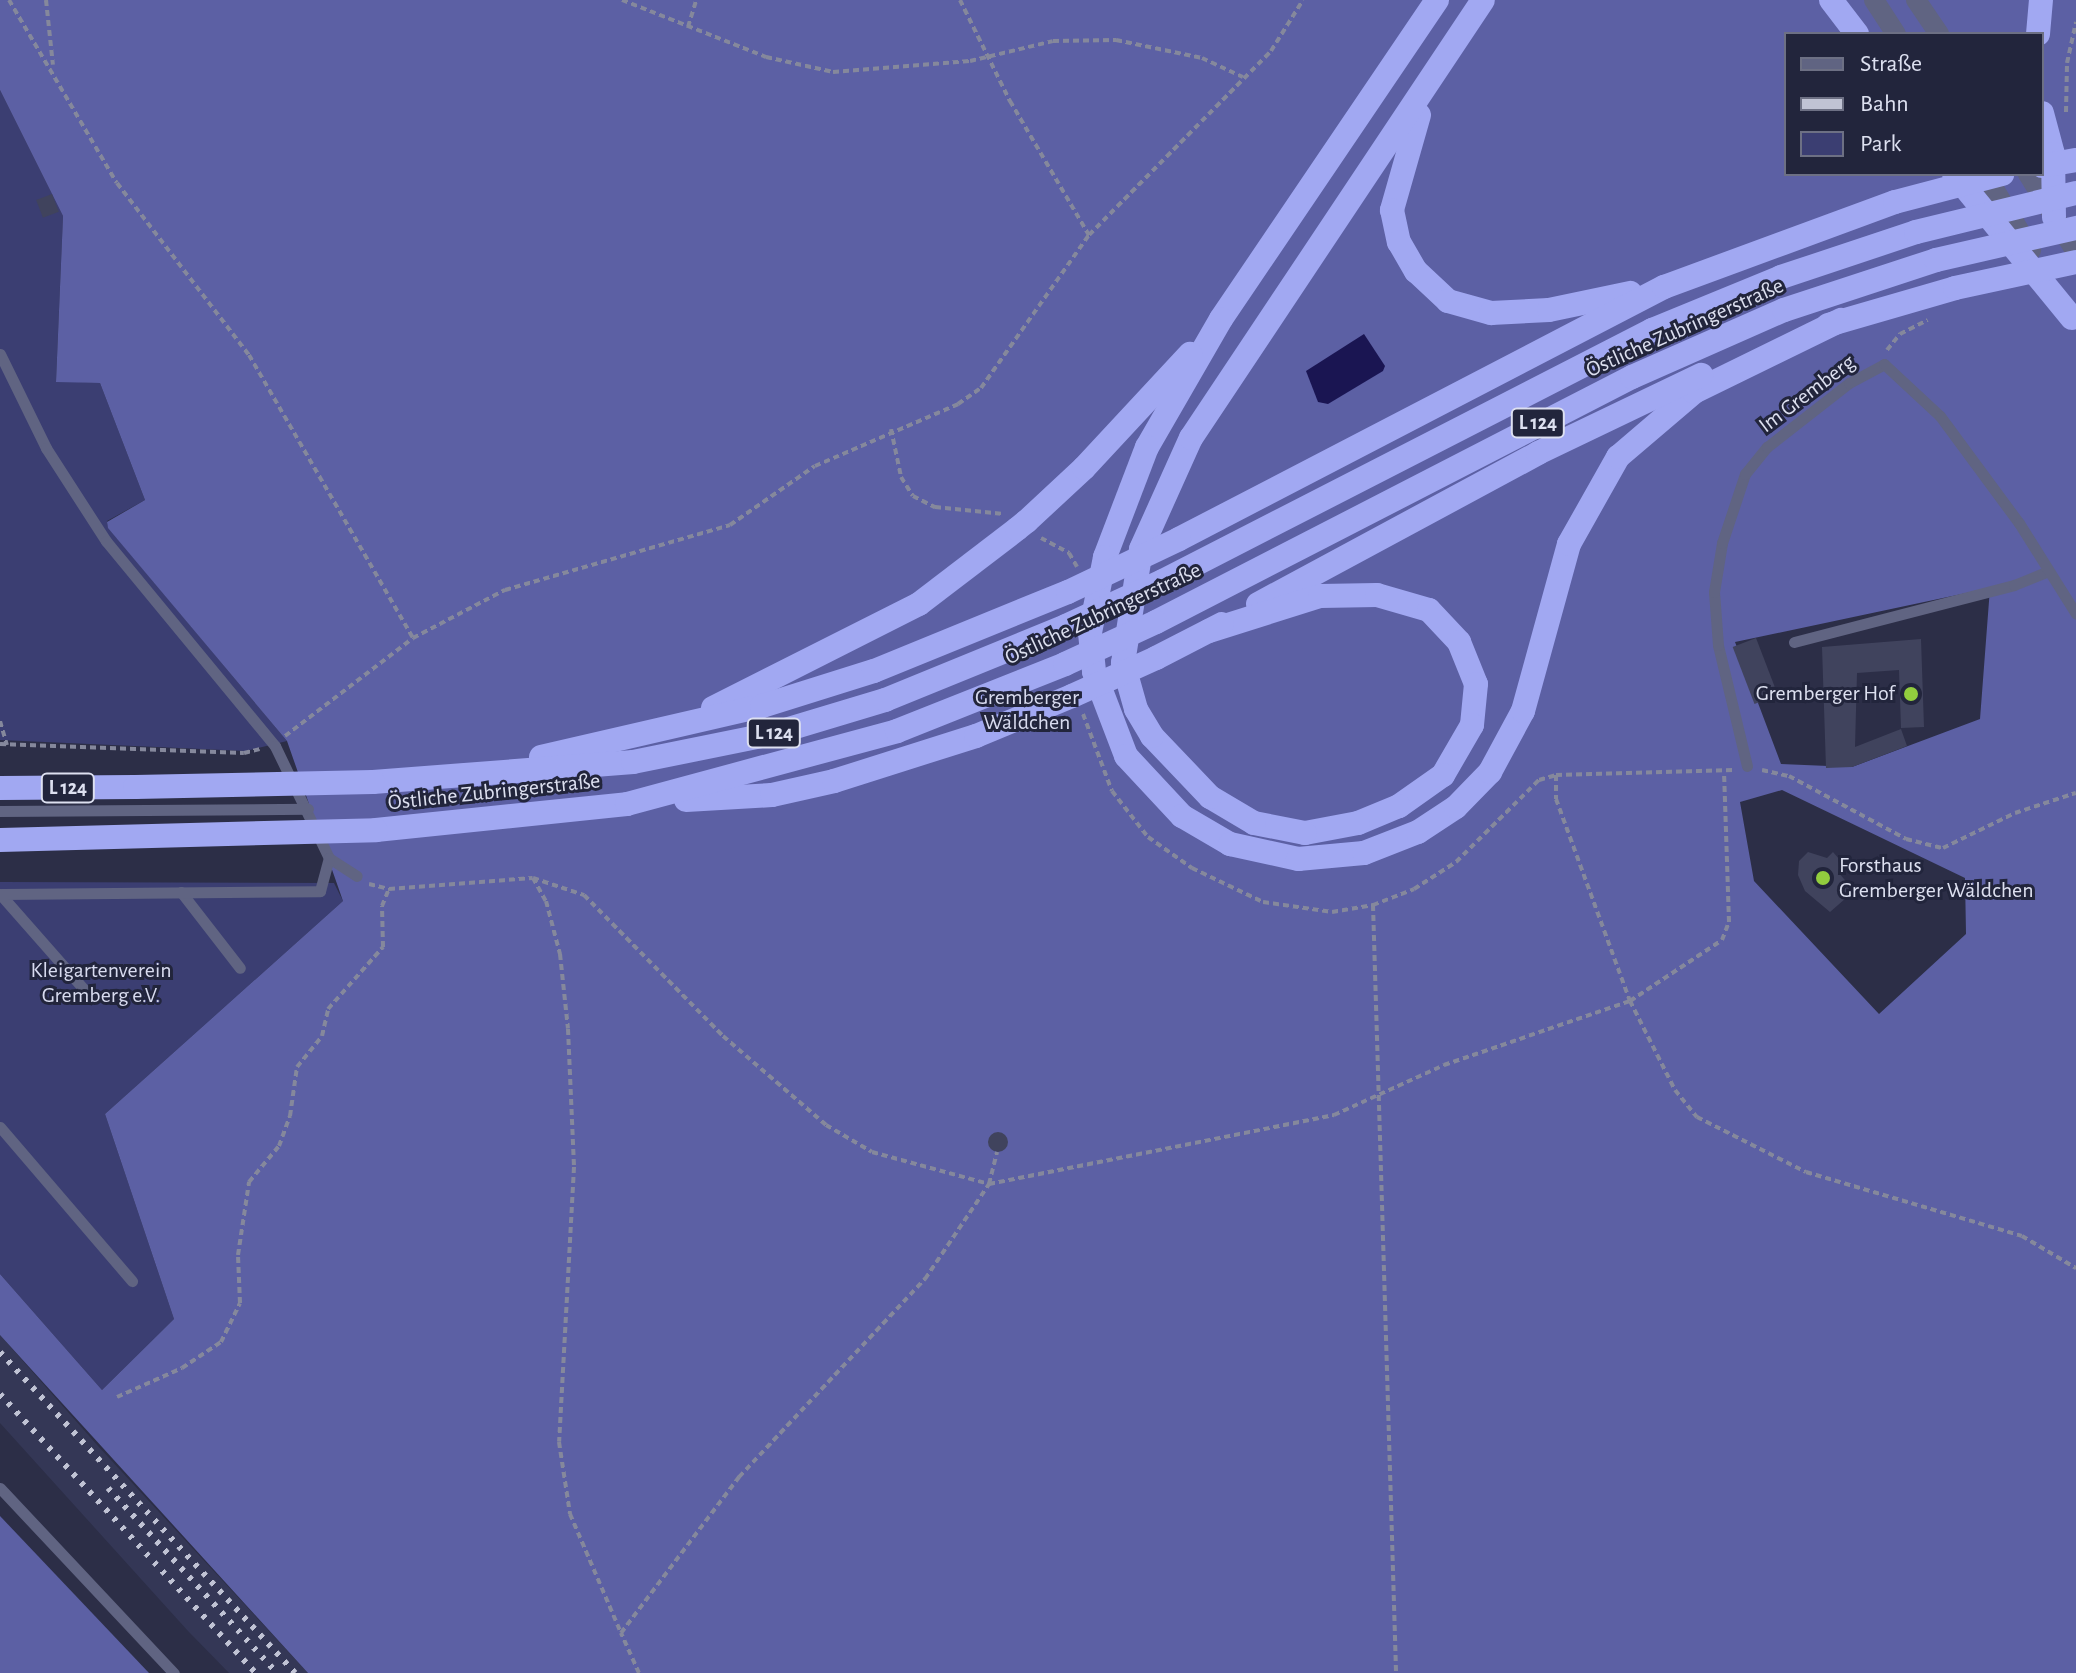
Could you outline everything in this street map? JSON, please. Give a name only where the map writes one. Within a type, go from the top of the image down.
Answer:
[{"type":"highway","points":[[1417,29],[1429,0]]},
{"type":"highway","points":[[1437,0],[1221,319],[1147,447],[1116,522],[1095,596],[1090,633],[1094,672],[1126,756],[1182,816],[1230,844],[1298,859],[1364,853],[1418,832],[1456,807],[1490,772],[1523,711],[1569,544],[1618,457],[1694,392],[1841,320]]},
{"type":"highway","points":[[1209,631],[1320,596],[1377,595],[1429,610],[1459,642],[1476,684],[1472,725],[1443,775],[1399,806],[1358,823],[1305,833],[1254,823],[1210,797],[1152,736],[1136,709],[1123,663],[1141,549],[1191,438],[1483,0]]},
{"type":"highway","points":[[1831,0],[1855,32]]},
{"type":"highway","points":[[2038,32],[2041,0]]},
{"type":"highway","points":[[1435,75],[1402,162],[1392,210],[1399,242],[1410,262],[1448,301],[1491,313],[1549,310],[1664,287]]},
{"type":"highway","points":[[2044,120],[2065,223]]},
{"type":"highway","points":[[2044,166],[2076,160]]},
{"type":"highway","points":[[1956,176],[2074,321]]},
{"type":"highway","points":[[466,774],[686,723],[874,671],[1068,592],[1179,539],[1664,287],[1774,242],[1895,202],[1994,176]]},
{"type":"highway","name":"Östliche Zubringerstraße","points":[[0,788],[373,782],[633,762],[772,734],[885,700],[1066,626],[1163,581],[1652,330],[1795,272],[1916,232],[2076,193]]},
{"type":"highway","name":"Östliche Zubringerstraße","points":[[0,840],[376,830],[627,804],[897,731],[1065,664],[1156,622],[1632,377],[1784,310],[1936,260],[2065,223]]},
{"type":"highway","points":[[627,804],[772,795],[834,781],[976,736],[1156,658],[1638,403],[1841,320],[1955,288],[2076,262]]},
{"type":"highway","points":[[686,723],[919,604],[1022,525],[1084,468],[1221,319]]},
{"type":"street","points":[[1874,0],[1895,32]]},
{"type":"street","points":[[1916,0],[1938,32]]},
{"type":"street","points":[[1986,176],[2074,321]]},
{"type":"street","points":[[2030,176],[2065,223],[2076,252]]},
{"type":"lane","points":[[0,354],[46,448],[106,541],[275,746],[329,858],[357,876]]},
{"type":"lane","name":"Im Gremberg","points":[[1747,766],[1718,645],[1714,592],[1722,543],[1745,474],[1767,447],[1849,383],[1884,364],[1940,416],[2019,523],[2076,614]]},
{"type":"lane","points":[[1794,642],[2014,585],[2047,572]]},
{"type":"lane","points":[[0,811],[308,809]]},
{"type":"lane","points":[[1,894],[320,891],[329,858]]},
{"type":"lane","points":[[181,892],[240,968]]},
{"type":"lane","points":[[1,894],[90,996]]},
{"type":"lane","points":[[0,1127],[132,1281]]},
{"type":"lane","points":[[0,1488],[174,1673]]},
{"type":"path","points":[[9,0],[53,67],[117,183],[249,355],[413,638]]},
{"type":"path","points":[[46,0],[53,67]]},
{"type":"path","points":[[622,0],[766,57],[833,72],[955,63],[1053,41],[1116,40],[1202,58],[1243,77]]},
{"type":"path","points":[[688,27],[696,0]]},
{"type":"path","points":[[960,0],[991,55],[1010,101],[1089,235]]},
{"type":"path","points":[[0,744],[244,753],[275,746],[413,638],[505,590],[730,525],[815,466],[958,404],[996,370],[1089,235],[1286,33],[1303,0]]},
{"type":"path","points":[[2067,125],[2067,63],[2076,22]]},
{"type":"path","points":[[1884,364],[1886,352],[1900,334],[1932,318]]},
{"type":"path","points":[[0,721],[7,745]]},
{"type":"path","points":[[1396,1673],[1373,905],[1414,889],[1456,862],[1539,780],[1556,775],[1724,772],[1747,766],[1789,776],[1929,847],[1943,848],[2015,813],[2076,793]]},
{"type":"path","points":[[357,876],[389,889],[533,878],[584,895],[723,1036],[826,1125],[872,1152],[989,1184],[1222,1140],[1334,1115],[1444,1065],[1630,1001],[1722,940],[1729,922],[1724,772]]},
{"type":"path","points":[[1556,775],[1556,799],[1630,1001],[1675,1090],[1697,1117],[1723,1135],[1806,1172],[2039,1242],[2076,1268]]},
{"type":"path","points":[[533,878],[546,901],[560,954],[570,1075],[574,1167],[559,1442],[570,1514],[639,1673]]},
{"type":"path","points":[[117,1397],[182,1368],[221,1342],[240,1303],[238,1255],[249,1182],[279,1146],[290,1116],[297,1067],[322,1036],[328,1009],[383,947],[382,906],[389,889]]},
{"type":"path","points":[[621,1633],[739,1477],[925,1279],[989,1184],[997,1152]]},
{"type":"shaded area","points":[[1364,334],[1385,366],[1383,371],[1328,404],[1318,402],[1306,371]]},
{"type":"shaded area","points":[[0,1335],[308,1673],[229,1673],[188,1631],[0,1423]]},
{"type":"green space","name":"Gremberger Wäldchen","points":[[0,0],[2076,0],[2076,1673],[308,1673],[0,1335],[0,1274],[102,1390],[174,1319],[105,1114],[343,901],[287,741],[108,528],[107,522],[145,500],[100,383],[56,382],[63,216],[0,90]],"holes":[[[1990,588],[1980,719],[1852,767],[1781,764],[1735,642]],[[1782,790],[1965,878],[1966,934],[1879,1014],[1754,881],[1740,802]]]},
{"type":"green space","points":[[0,90],[63,216],[56,381],[100,383],[145,500],[107,521],[108,527],[287,741],[246,751],[0,740]]},
{"type":"green space","name":"Kleigartenverein Gremberg e.V.","points":[[0,882],[334,883],[343,901],[105,1114],[174,1319],[102,1390],[0,1274]]},
{"type":"green space","points":[[0,1516],[149,1673],[0,1673]]},
{"type":"building","points":[[52,194],[59,212],[43,218],[36,200]]},
{"type":"building","points":[[1756,638],[1778,695],[1755,704],[1733,647]]},
{"type":"building","points":[[1921,639],[1924,727],[1901,728],[1899,670],[1857,673],[1855,747],[1901,729],[1907,746],[1852,767],[1826,768],[1822,647]]},
{"type":"building","name":"Forsthaus Gremberger Wäldchen","points":[[1808,852],[1827,858],[1833,852],[1846,867],[1839,873],[1854,891],[1830,912],[1805,891],[1798,875],[1799,861]]},
{"type":"building","points":[[998,1132],[1005,1135],[1008,1142],[1005,1149],[998,1152],[991,1149],[988,1142],[991,1135]]},
{"type":"railway","points":[[0,1352],[295,1673]]},
{"type":"railway","points":[[0,1394],[256,1673]]},
{"type":"railway","points":[[108,1488],[277,1673]]},
{"type":"place","name":"Gremberger Hof","points":[[1911,694]]},
{"type":"place","name":"Forsthaus Gremberger Wäldchen","points":[[1823,878]]}]
